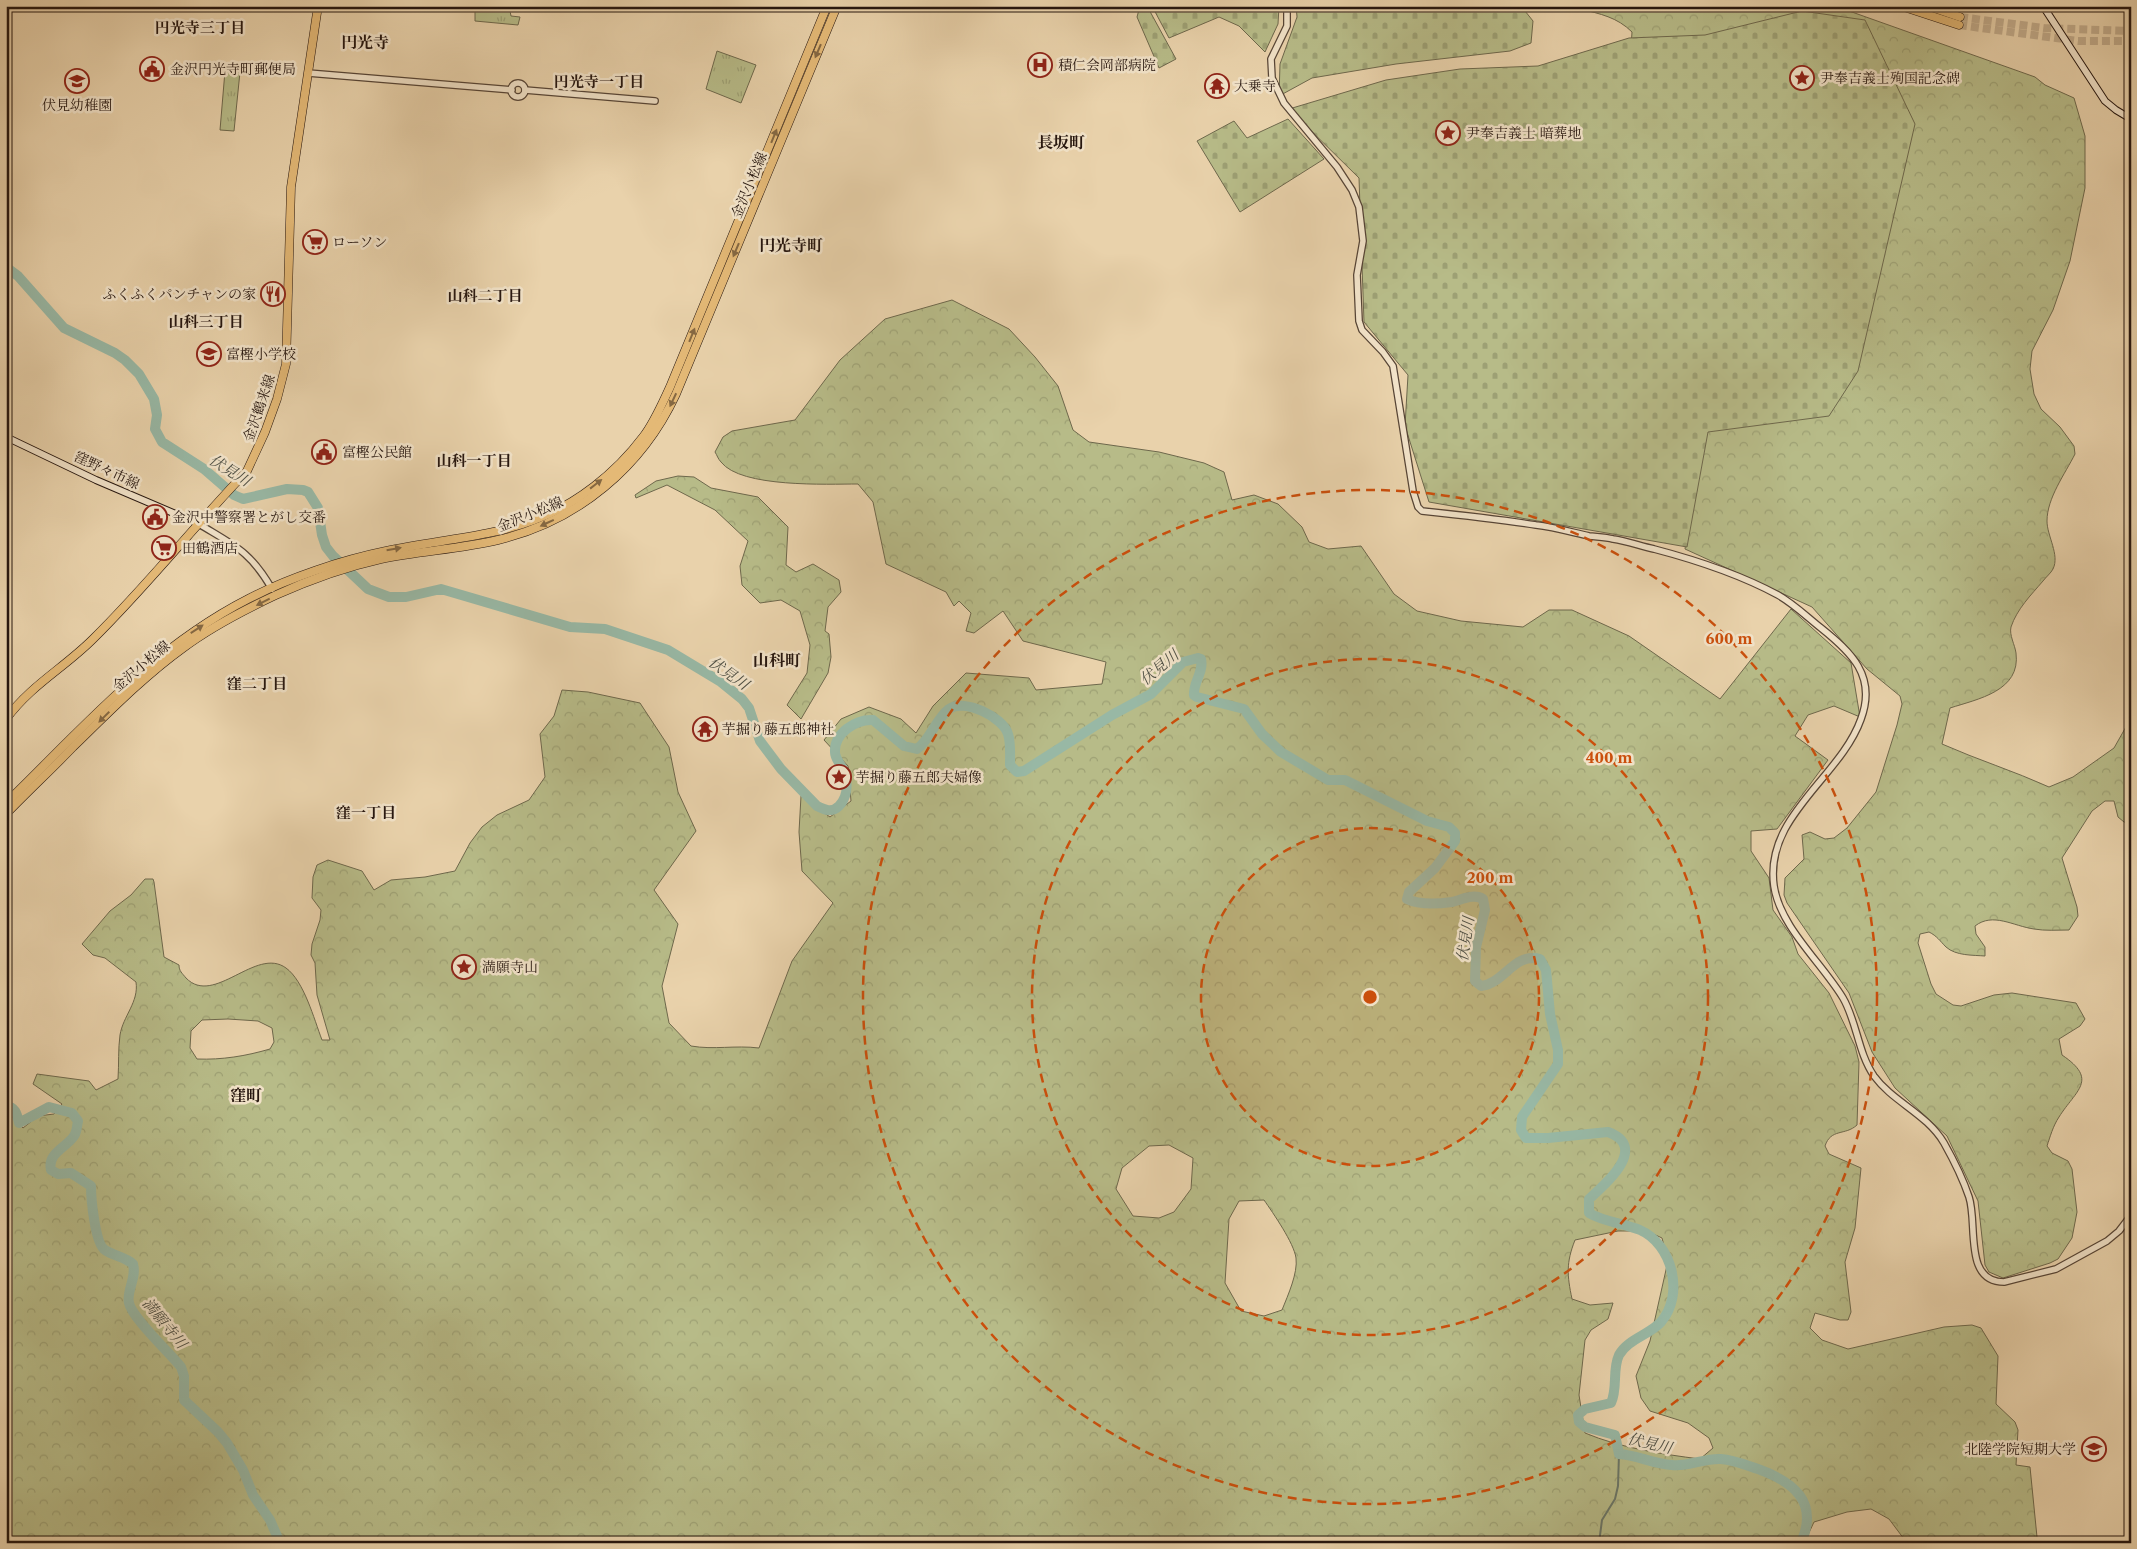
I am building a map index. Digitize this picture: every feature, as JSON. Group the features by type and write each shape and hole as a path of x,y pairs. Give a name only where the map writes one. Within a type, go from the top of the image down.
{"main road":[{"name":"金沢鶴来線","path":"6,718 27,694 94,639 247,471 259,448 285,372 288,342 292,187 318,6"},
{"name":"金沢小松線","path":"6,814 120,701 183,648 218,624 337,568 346,561 386,551 484,533 534,520 584,493 627,456 650,427 670,387 828,6"},
{"name":"金沢小松線","path":"6,804 102,707 161,654 221,614 272,589 337,568 353,567 380,560 499,540 539,526 583,505 621,474 649,441 664,418 676,394 837,6"},
{"path":"1901,6 1959,21 1928,6"},
{"path":"2043,6 2105,101 2131,119"},
{"name":"窪野々市線","path":"6,437 96,480 199,524"}],"street":[{"path":"1287,6 1287,26 1271,59 1272,78 1284,103 1344,176 1358,207 1363,241 1356,275 1359,321 1362,330 1383,352 1392,366 1413,491 1418,508 1422,511 1517,522 1590,536 1611,538 1704,563 1777,594 1796,607 1848,651 1858,664 1864,680 1863,714 1850,741 1782,833 1773,862 1773,882 1782,910 1793,929 1843,999 1866,1062 1875,1077 1894,1097 1927,1122 1943,1142 1970,1197 1977,1263 1987,1278 1996,1282 2004,1282 2056,1269 2107,1241 2119,1231 2129,1218 2131,1212"},
{"path":"308,72 512,90"},
{"path":"512,90 513,86 519,83 523,85 525,90"},
{"path":"512,90 514,95 518,97 522,96 525,90"},
{"path":"525,90 655,101"},
{"path":"199,524 231,542 249,556 261,570 272,589"}],"green space":[{"path":"1140,6 1147,6 1176,59 1159,68 1137,17"},
{"path":"1152,6 1279,6 1278,24 1265,52 1239,26 1219,17 1169,38"},
{"path":"1296,6 1521,6 1533,21 1531,43 1510,51 1396,64 1312,78 1279,96 1280,64 1297,17"},
{"path":"1582,6 1835,6 2035,77 2045,85 2074,98 2085,136 2085,188 2070,261 2053,310 2032,351 2030,369 2034,394 2041,409 2060,427 2074,446 2075,454 2057,486 2048,512 2047,521 2055,564 2051,572 2021,608 2011,627 2016,653 2016,666 2012,676 2005,685 1985,697 1950,708 1942,744 2049,787 2073,777 2114,748 2131,718 2131,824 2124,822 2118,817 2114,801 2105,801 2092,811 2062,858 2078,916 2069,930 2038,930 1996,920 1982,922 1975,926 1976,934 1985,947 1985,956 1950,950 1929,932 1920,934 1918,943 1936,994 1953,1005 1961,1006 1994,995 2012,993 2076,1003 2085,1019 2080,1026 2059,1039 2062,1055 2080,1071 2082,1078 2077,1092 2055,1124 2047,1146 2052,1153 2068,1161 2072,1169 2077,1212 2072,1238 2058,1259 2050,1263 2003,1278 1989,1272 1985,1265 1978,1201 1947,1136 1895,1088 1872,1052 1849,993 1787,903 1784,895 1785,878 1804,859 1802,835 1810,832 1825,839 1834,838 1847,828 1876,792 1897,725 1902,704 1900,696 1867,669 1812,607 1685,549 1697,458 1483,87 1631,48 1632,32 1608,17 1581,9"},
{"path":"475,9 510,11 511,16 520,17 518,25 475,21"},
{"path":"1802,11 1865,20 1915,124 1858,371 1829,416 1708,432 1687,547 1429,502 1405,426 1408,375 1364,322 1359,178 1289,109 1386,80 1460,69 1538,66 1629,38 1705,35"},
{"path":"717,51 756,65 741,103 706,89"},
{"path":"225,71 240,72 234,131 220,130"},
{"path":"1288,119 1324,159 1240,212 1197,141 1234,121 1247,138"},
{"path":"952,300 1009,329 1058,386 1073,430 1089,442 1159,452 1204,463 1224,472 1232,500 1254,495 1278,504 1302,527 1309,542 1328,549 1361,546 1394,594 1417,611 1461,621 1523,627 1549,610 1572,610 1629,636 1720,699 1791,609 1851,663 1860,717 1834,706 1808,715 1795,736 1828,760 1777,829 1751,831 1751,851 1769,878 1773,910 1792,937 1798,954 1829,993 1855,1046 1859,1062 1857,1125 1835,1134 1828,1140 1825,1146 1829,1154 1861,1168 1855,1228 1845,1262 1851,1312 1848,1320 1840,1320 1815,1313 1810,1328 1822,1340 1848,1349 1944,1327 1972,1325 1981,1328 1998,1356 1996,1404 2015,1422 2018,1430 2016,1465 2030,1467 2037,1537 2040,1543 1907,1543 1889,1519 1871,1509 1847,1512 1814,1522 1807,1537 1815,1540 1848,1541 1850,1543 6,1543 6,1112 23,1128 38,1116 54,1114 62,1104 33,1084 37,1074 89,1081 96,1090 118,1079 120,1035 133,1003 136,982 105,958 93,955 82,944 110,911 131,895 145,879 153,879 154,882 164,957 179,965 186,978 197,985 209,986 262,964 274,963 286,968 303,991 322,1040 330,1040 317,995 315,963 311,955 321,910 312,898 313,877 317,865 328,860 362,871 374,890 391,880 425,877 455,871 470,843 482,827 497,815 529,800 545,777 540,734 554,716 562,690 588,692 640,703 669,747 678,792 696,831 654,890 678,924 662,986 669,1023 691,1046 759,1048 792,961 833,903 802,871 799,832 801,796 830,817 851,801 848,766 824,740 841,719 869,707 901,719 916,733 933,706 966,673 1029,678 1036,690 1102,684 1106,662 1023,641 1003,611 974,633 966,631 971,613 959,601 954,606 946,592 886,564 873,502 858,484 806,484 765,480 746,476 731,470 718,458 715,452 723,437 732,431 795,420 840,360 885,319","holes":["202,1020 258,1021 272,1028 274,1042 270,1049 252,1054 225,1058 197,1059 190,1048 191,1031","1169,1145 1193,1158 1191,1189 1174,1212 1159,1218 1133,1216 1116,1189 1122,1168 1149,1146","1264,1200 1287,1236 1296,1258 1294,1277 1282,1310 1264,1316 1241,1311 1225,1283 1229,1219 1239,1201","1618,1231 1647,1231 1662,1238 1668,1261 1650,1341 1636,1376 1641,1398 1650,1411 1688,1423 1709,1438 1713,1448 1700,1459 1656,1453 1585,1433 1579,1395 1585,1340 1591,1330 1608,1319 1613,1303 1590,1305 1572,1299 1568,1269 1575,1240"]},
{"path":"678,476 694,477 711,488 758,497 788,527 786,565 796,572 813,564 839,580 841,592 828,607 825,631 829,634 831,657 828,673 801,719 787,705 807,673 810,645 800,611 781,600 760,603 742,585 740,566 748,541 715,510 667,485 636,498 635,495 656,481"}],"waterway":[{"name":"伏見川","path":"6,267 18,276 64,328 115,353 139,374 154,399 157,415 155,429 162,442 204,469 234,495 243,499 287,489 308,492 318,508 322,535 326,547 368,589 389,597 406,597 441,589 570,627 605,629 668,650 721,682 742,699 749,708 760,741 781,769 817,806 823,809 834,810 844,799 847,787 846,778 844,770 836,758 836,745 838,739 847,728 860,722 873,720 904,746 917,749 949,709 956,706 973,708 991,716 1005,728 1010,741 1010,765 1017,772 1024,771 1112,715 1151,694 1183,662 1198,658 1201,659 1202,664 1194,695 1244,709 1262,734 1281,752 1328,780 1345,780 1427,821 1449,827 1455,833 1455,841 1435,868 1409,892 1407,899 1435,904 1472,897 1483,899 1485,910 1476,947 1475,981 1481,986 1489,984 1516,964 1531,958 1540,959 1546,970 1550,1014 1558,1050 1558,1064 1522,1117 1521,1130 1526,1138 1548,1138 1608,1132 1620,1139 1625,1147 1620,1166 1589,1199 1589,1213 1640,1230 1651,1237 1660,1246 1667,1258 1671,1271 1673,1284 1672,1298 1668,1311 1661,1322 1633,1341 1619,1355 1611,1403 1585,1409 1578,1415 1579,1422 1585,1427 1615,1435 1619,1454 1672,1465 1684,1465 1715,1459 1726,1460 1771,1474 1792,1487 1800,1495 1805,1505 1807,1516 1806,1529 1801,1543"},
{"name":"満願寺川","path":"6,1106 14,1110 19,1123 49,1107 72,1113 78,1121 74,1136 54,1155 51,1170 58,1174 71,1173 91,1186 94,1220 102,1246 108,1252 133,1264 134,1274 128,1298 132,1309 144,1326 181,1367 184,1376 184,1400 227,1443 243,1470 253,1495 270,1520 280,1543"},
{"path":"1599,1543 1602,1520 1615,1499 1618,1486 1619,1454"}],"tunnel":[{"path":"1960,17 2044,28 2131,31"},
{"path":"1959,25 2078,41 2131,41"}],"place":[{"name":"積仁会岡部病院","path":"1040,65"},
{"name":"金沢円光寺町郵便局","path":"152,69"},
{"name":"尹奉吉義士殉国記念碑","path":"1802,78"},
{"name":"伏見幼稚園","path":"77,81"},
{"name":"大乗寺","path":"1217,86"},
{"name":"尹奉吉義士 暗葬地","path":"1448,133"},
{"name":"ローソン","path":"315,242"},
{"name":"ふくふくパンチャンの家","path":"273,294"},
{"name":"富樫小学校","path":"209,354"},
{"name":"富樫公民館","path":"324,452"},
{"name":"金沢中警察署とがし交番","path":"155,517"},
{"name":"田鶴酒店","path":"164,548"},
{"name":"芋掘り藤五郎神社","path":"705,729"},
{"name":"芋掘り藤五郎夫婦像","path":"839,777"},
{"name":"満願寺山","path":"464,967"},
{"name":"北陸学院短期大学","path":"2094,1449"}],"district":[{"name":"円光寺三丁目","path":"200,27"},
{"name":"円光寺","path":"365,42"},
{"name":"円光寺一丁目","path":"599,81"},
{"name":"長坂町","path":"1061,142"},
{"name":"円光寺町","path":"791,245"},
{"name":"山科二丁目","path":"485,295"},
{"name":"山科三丁目","path":"206,321"},
{"name":"山科一丁目","path":"474,460"},
{"name":"山科町","path":"777,660"},
{"name":"窪二丁目","path":"257,683"},
{"name":"窪一丁目","path":"366,812"},
{"name":"窪町","path":"246,1095"}]}
